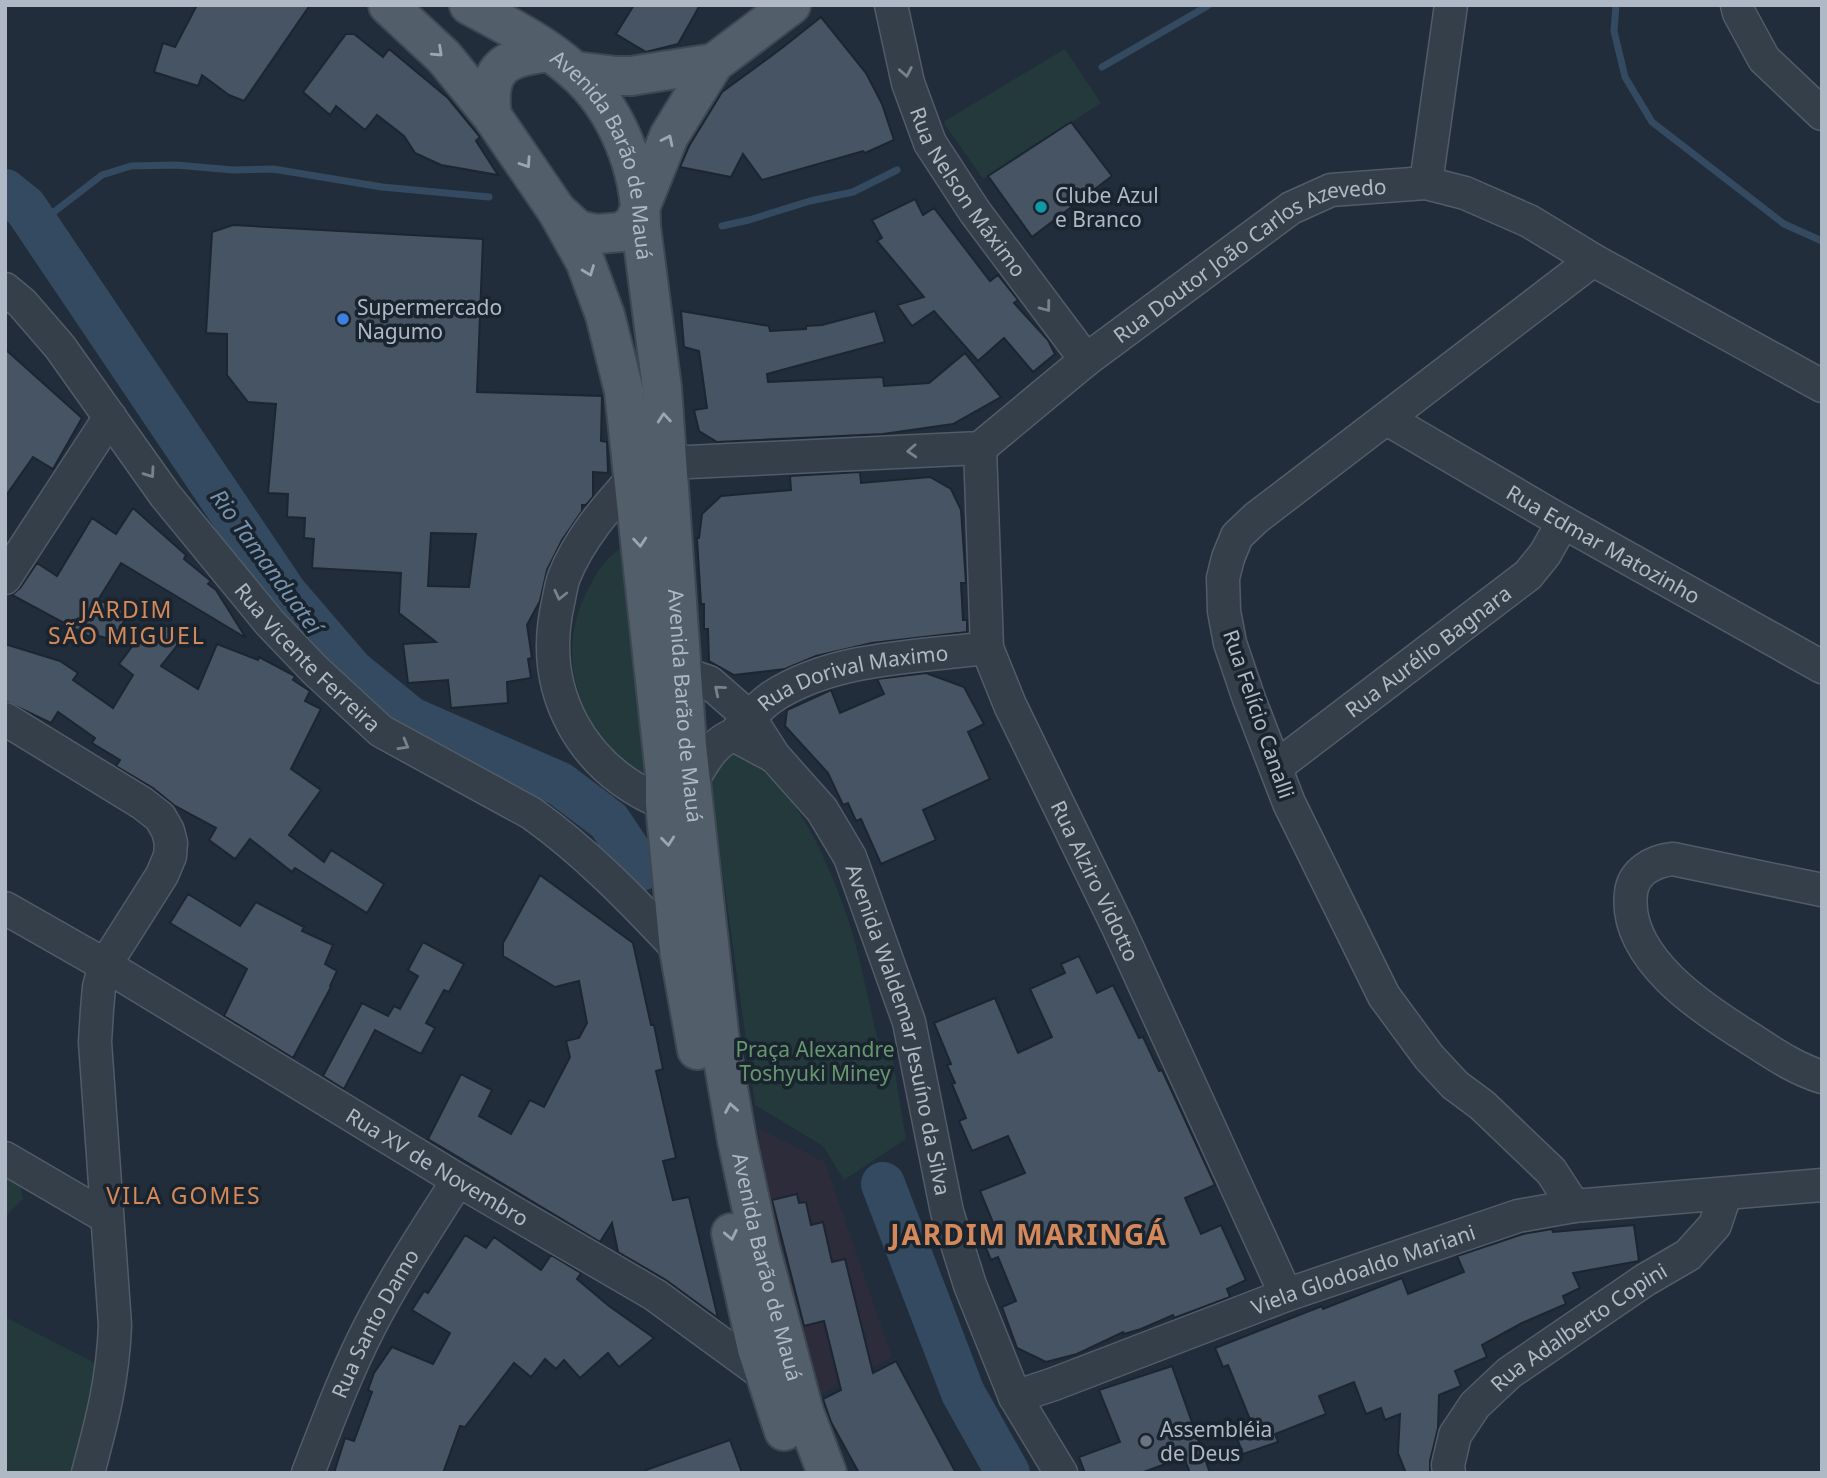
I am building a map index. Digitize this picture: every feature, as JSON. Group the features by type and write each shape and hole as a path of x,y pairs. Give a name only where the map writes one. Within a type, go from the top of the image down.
{"main road":[{"name":"Avenida Barão de Mauá","path":"388,5 444,57 492,116 556,211 585,261 605,315 624,391 651,470 683,673 678,793 679,950 713,1151 757,1349 799,1473"},
{"name":"Avenida Barão de Mauá","path":"469,5 563,61 602,104 619,131 633,163 641,203 641,227 662,388 651,470 665,774 678,793 737,1140 760,1247 804,1412 827,1473"},
{"path":"556,211 578,230 597,234 622,232 634,223 670,136 714,63 791,5"},
{"path":"492,116 490,99 496,73 515,58 563,61 616,76 714,63"}],"street":[{"name":"Rua Nelson Máximo","path":"891,5 908,83 930,142 975,212 1086,360"},
{"path":"1426,183 1451,5"},
{"path":"1737,5 1764,59 1822,114"},
{"name":"Rua Doutor João Carlos Azevedo","path":"980,447 1086,360 1292,208 1331,190 1426,183 1465,193 1529,221 1593,260 1822,386"},
{"name":"Rua Felício Canalli","path":"1574,1206 1558,1180 1532,1151 1482,1105 1455,1085 1429,1057 1384,996 1289,803 1230,643 1224,611 1223,578 1237,537 1256,518 1593,260"},
{"name":"Rua Vicente Ferreira","path":"5,289 22,303 60,347 165,495 270,623 363,716 381,731 542,821 629,896 679,950"},
{"path":"5,578 110,417"},
{"name":"Rua Edmar Matozinho","path":"1387,419 1563,522 1822,667"},
{"path":"678,793 631,787 589,750 569,720 557,687 552,628 564,577 583,539 651,470 980,447"},
{"name":"Rua Alziro Vidotto","path":"980,447 987,648 1010,705 1118,926 1286,1295"},
{"name":"Rua Aurélio Bagnara","path":"1276,767 1528,575 1545,554 1563,522"},
{"name":"Rua Dorival Maximo","path":"678,793 718,743 771,698 808,678 867,663 987,648"},
{"name":"Avenida Waldemar Jesuíno da Silva","path":"683,673 709,682 741,726 774,756 807,792 829,821 850,857 909,1022 947,1212 970,1285 1014,1397 1061,1473"},
{"path":"5,719 142,803 160,817 171,843 170,856 162,875 105,964 99,987 95,1042 115,1325 114,1360 106,1407 88,1473"},
{"path":"1822,890 1673,859 1657,861 1643,871 1632,886 1629,906 1636,931 1647,952 1692,1000 1801,1070 1822,1077"},
{"name":"Rua XV de Novembro","path":"5,908 105,964 458,1180 655,1295 766,1376"},
{"path":"5,1158 106,1217"},
{"name":"Rua Santo Damo","path":"308,1473 342,1387 369,1329 398,1275 458,1180"},
{"name":"Viela Glodoaldo Mariani","path":"1014,1397 1286,1295 1518,1216 1574,1206 1822,1185"},
{"name":"Rua Adalberto Copini","path":"1449,1473 1448,1465 1455,1435 1475,1405 1509,1373 1645,1280 1689,1255 1715,1225 1725,1195"}],"shaded area":[{"path":"758,1128 825,1162 892,1357 817,1397 763,1175"}],"green space":[{"path":"1065,49 1101,103 983,179 943,122"},
{"path":"631,543 646,777 620,758 598,732 579,693 572,652 579,610 592,581 611,556"},
{"name":"Praça Alexandre Toshyuki Miney","path":"729,752 751,762 772,778 790,799 820,850 850,925 879,1045 892,1055 906,1139 844,1180 823,1146 755,1105 708,768"},
{"path":"5,1161 16,1167 23,1199 5,1217"},
{"path":"5,1317 101,1366 72,1473 5,1473"}],"building":[{"path":"197,5 310,5 244,101 229,95 202,75 198,86 154,72 163,43 175,47"},
{"path":"634,5 700,5 678,44 646,52 616,34"},
{"path":"821,17 866,73 882,104 894,140 865,153 863,151 762,180 743,154 731,177 680,167 689,146 722,92"},
{"path":"346,34 354,34 383,57 389,49 448,98 480,137 476,141 498,175 441,165 415,153 404,136 377,115 365,130 336,106 330,115 303,92"},
{"name":"Clube Azul e Branco","path":"1071,122 1112,176 1032,237 988,176"},
{"path":"915,199 923,215 934,208 990,281 998,275 1018,300 1014,303 1048,340 1055,354 1033,372 1004,338 978,361 934,311 912,326 897,305 924,297 877,241 882,238 872,220"},
{"path":"233,225 483,239 477,392 602,396 601,441 607,442 608,473 593,472 593,497 586,505 582,505 582,511 562,540 547,570 540,601 527,625 532,658 528,659 531,678 507,682 508,703 451,708 448,680 408,683 403,644 436,642 399,613 401,573 312,568 314,539 304,538 305,518 287,517 288,494 268,493 276,404 248,402 227,375 227,334 206,333 212,232","holes":["431,533 476,534 469,587 428,586"]},
{"path":"681,311 769,326 770,331 806,329 806,326 822,325 875,311 885,342 767,374 768,382 883,377 884,386 929,383 965,353 1001,397 953,424 883,434 717,442 699,431 694,410 707,408 699,351 684,347"},
{"path":"5,349 82,418 53,469 33,457 5,497"},
{"path":"860,472 861,483 930,477 951,489 961,510 966,583 961,583 963,620 967,620 967,632 872,643 816,656 785,669 734,675 709,661 708,629 704,629 704,604 701,604 697,538 702,514 721,496 791,490 790,476"},
{"path":"133,508 186,555 184,559 211,581 208,584 216,590 246,638 121,563 98,600 129,612 114,640 91,634 90,637 12,595 37,563 57,576 92,518 116,534"},
{"path":"164,625 187,633 161,666 198,689 217,644 258,660 259,657 295,676 293,680 310,691 305,701 321,709 291,769 321,790 289,835 324,862 331,850 384,884 367,913 295,868 292,872 250,839 235,859 209,840 216,828 175,806 153,788 116,766 120,760 92,743 95,738 58,712 51,723 5,701 5,644 60,661 78,673 73,680 113,708 133,675 119,664 143,632 156,636"},
{"path":"926,673 964,687 984,724 968,732 990,779 923,810 936,840 881,864 861,819 856,821 848,803 843,805 828,773 785,726 787,710 831,690 840,713 884,694 877,679"},
{"path":"540,875 633,943 663,1069 656,1071 676,1158 663,1161 673,1200 689,1197 718,1318 666,1280 618,1252 612,1223 600,1242 428,1139 461,1074 492,1090 479,1116 511,1134 530,1100 544,1107 570,1057 566,1041 579,1038 587,1023 579,981 555,987 503,956 503,943"},
{"path":"188,894 240,926 256,902 304,927 302,931 333,945 325,964 337,971 293,1058 224,1016 247,969 170,923"},
{"path":"423,942 464,964 449,992 444,990 426,1023 435,1028 421,1054 375,1030 344,1089 323,1076 362,1003 388,1016 394,1006 400,1009 418,976 408,970"},
{"path":"1079,956 1097,993 1113,985 1139,1038 1143,1037 1159,1071 1162,1070 1215,1185 1185,1198 1201,1234 1221,1225 1246,1280 1227,1289 1230,1297 1174,1318 1173,1315 1141,1329 1124,1334 1123,1332 1077,1354 1046,1362 1017,1348 1002,1307 1016,1301 998,1257 991,1260 979,1232 994,1225 980,1191 1025,1173 1008,1136 972,1151 959,1121 966,1118 952,1084 955,1083 947,1065 951,1064 934,1023 995,998 1018,1053 1052,1037 1030,989 1065,973 1061,964"},
{"path":"797,1194 799,1203 806,1202 811,1225 823,1222 832,1262 845,1259 873,1373 896,1361 956,1473 859,1473 831,1422 823,1399 841,1390 824,1321 804,1326 772,1200"},
{"path":"1634,1225 1639,1261 1573,1273 1580,1288 1563,1296 1566,1304 1522,1323 1482,1345 1487,1357 1455,1371 1461,1386 1439,1395 1438,1428 1430,1461 1430,1473 1406,1473 1398,1453 1400,1414 1385,1420 1381,1408 1366,1414 1354,1382 1319,1396 1326,1414 1275,1434 1278,1442 1243,1454 1235,1433 1253,1427 1228,1365 1223,1367 1215,1348 1402,1278 1408,1294 1464,1272 1457,1256 1523,1234 1552,1229 1553,1232"},
{"path":"465,1235 486,1248 494,1237 541,1270 551,1255 581,1273 577,1279 654,1338 619,1367 608,1353 580,1378 564,1360 556,1369 545,1359 531,1377 514,1363 465,1427 460,1426 443,1473 334,1473 345,1438 354,1441 372,1392 368,1390 374,1373 392,1347 433,1364 450,1333 412,1310 424,1291 428,1293"},
{"path":"1172,1366 1210,1473 1190,1473 1184,1457 1141,1473 1085,1473 1079,1457 1120,1442 1099,1390"},
{"path":"730,1440 742,1473 646,1473 646,1470"}],"waterway":[{"path":"1102,67 1209,5"},
{"path":"1616,5 1614,31 1625,77 1652,122 1784,224 1822,241"},
{"path":"37,225 102,175 131,166 273,169 382,187 489,197"},
{"path":"722,226 853,192 897,170"},
{"name":"Rio Tamanduateí","path":"5,191 25,207 285,593 352,671 411,719 560,784 609,821 641,869"},
{"name":"Rio Tamanduateí","path":"883,1184 963,1393 1008,1473"}],"place":[{"name":"Clube Azul e Branco","path":"1041,207"},
{"name":"Supermercado Nagumo","path":"343,319"},
{"name":"Assembléia de Deus","path":"1146,1441"}],"district":[{"name":"JARDIM SÃO MIGUEL","path":"127,622"},
{"name":"VILA GOMES","path":"184,1195"},
{"name":"JARDIM MARINGÁ","path":"1029,1234"}]}
